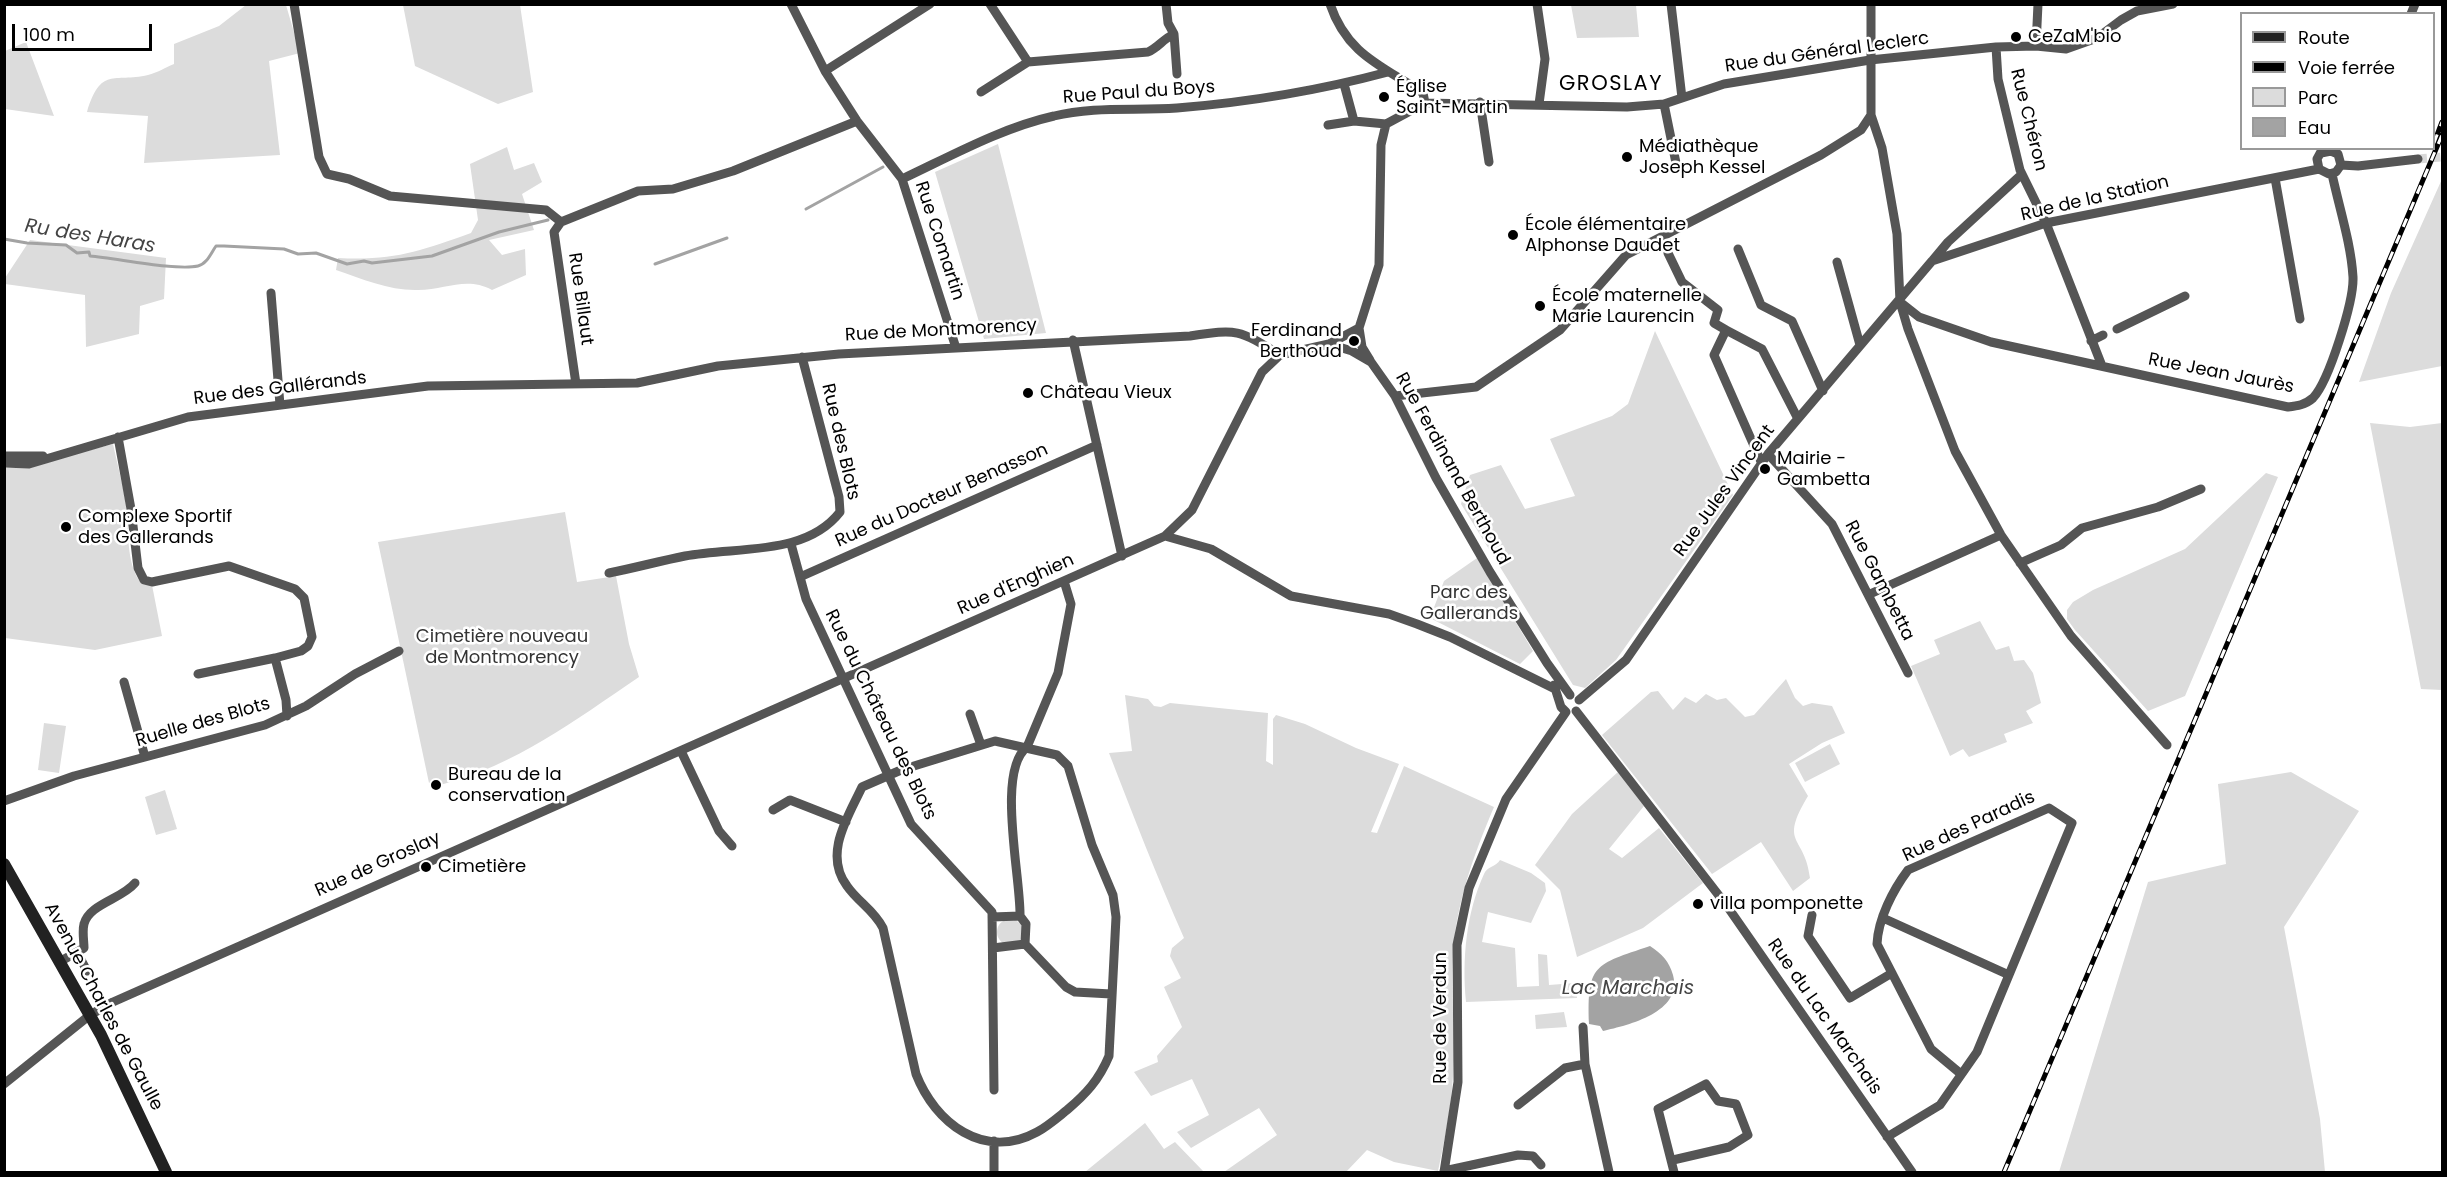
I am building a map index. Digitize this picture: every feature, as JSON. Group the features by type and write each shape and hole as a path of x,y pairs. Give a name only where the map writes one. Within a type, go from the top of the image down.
{"main road":[{"name":"Avenue Charles de Gaulle","path":"4,864 90,1015 166,1172"}],"street":[{"path":"294,4 319,157 327,174 390,196 546,210 561,222 638,190 673,189 733,171 857,122"},
{"name":"Rue Comartin","path":"791,4 825,71 857,122 902,179 956,348"},
{"path":"825,71 930,4"},
{"path":"990,4 1028,62"},
{"path":"1166,4 1168,23 1174,34 1177,74"},
{"path":"1330,4 1343,34 1372,63 1423,93 1425,103"},
{"path":"1537,4 1545,59 1539,104"},
{"path":"1671,4 1682,98"},
{"path":"1871,4 1871,115 1882,148 1897,234 1900,302 1954,451 2001,535 2072,636 2167,745"},
{"path":"2036,46 2038,4"},
{"name":"Rue du Général Leclerc","path":"1386,124 1425,103 1480,102 1627,107 1664,104 1724,84 1870,60 1996,47 2036,46 2066,49 2097,38 2138,8 2173,4"},
{"path":"981,92 1028,62 1148,52 1159,47 1166,38 1174,34"},
{"name":"Rue Chéron","path":"1996,47 1998,79 2022,174 2046,223 2102,366"},
{"name":"Rue Paul du Boys","path":"902,179 996,135 1053,116 1094,110 1174,108 1280,98 1388,72"},
{"path":"1344,84 1354,121"},
{"path":"1480,102 1489,162"},
{"path":"1664,104 1676,163"},
{"path":"1395,396 1476,387 1560,330 1626,255 1821,155 1861,130 1871,115"},
{"path":"1328,124 1354,121 1386,124 1381,145 1379,265 1359,328 1362,347 1371,362"},
{"path":"2341,165 2335,150 2322,151 2318,159 2319,169 2325,174 2332,174 2341,165 2358,166 2418,159"},
{"name":"Rue de la Station","path":"1932,261 2046,223 2319,169"},
{"path":"1900,302 1948,242 2022,174"},
{"name":"Rue Jean Jaurès","path":"1900,302 1919,317 1990,342 2288,407 2299,406 2309,401 2322,383 2349,312 2352,295 2353,276 2332,174"},
{"path":"2275,178 2300,319"},
{"name":"Rue Billaut","path":"561,222 554,232 576,384"},
{"path":"1738,249 1761,305 1792,321 1823,391"},
{"path":"1668,254 1682,282 1718,310 1714,323 1762,349 1798,419"},
{"path":"1837,262 1860,345"},
{"path":"271,293 280,405"},
{"path":"2117,329 2185,296"},
{"name":"Rue Jules Vincent","path":"1567,709 1562,698 1574,697 1626,660 1768,454 1860,345 1900,302"},
{"path":"1280,355 1329,344 1359,328"},
{"name":"Rue de Montmorency","path":"515,387 637,382 718,366 802,357 1073,340 1190,336 1231,330 1249,336 1280,355"},
{"path":"1726,330 1714,356 1762,464"},
{"path":"2091,341 2103,335"},
{"path":"1073,340 1122,556"},
{"name":"Rue Ferdinand Berthoud","path":"1329,344 1352,351 1371,362 1395,396 1441,487 1547,663 1574,697"},
{"name":"Rue d'Enghien","path":"681,751 1165,536 1192,510 1262,372 1280,355"},
{"name":"Rue des Blots","path":"791,544 830,525 840,512 839,496 802,357"},
{"name":"Rue des Gallérands","path":"4,463 29,464 188,417 428,386 515,387"},
{"path":"118,437 140,575 152,582 229,566 295,589 304,598 312,638 308,646 301,651 275,658 198,674"},
{"name":"Rue du Docteur Benasson","path":"800,577 1097,445"},
{"name":"Rue Gambetta","path":"1768,454 1832,524 1870,594 1908,673"},
{"name":"Rue des Gallérands","path":"4,456 55,456"},
{"path":"2020,563 2061,545 2082,528 2158,507 2201,489"},
{"path":"1870,594 2001,535"},
{"path":"1165,536 1211,549 1291,596 1389,614 1417,624 1450,637 1555,689"},
{"path":"609,573 686,555 791,544"},
{"name":"Rue du Château des Blots","path":"791,544 806,599 911,824 992,912 992,917"},
{"path":"1064,581 1071,604 1058,673 1027,747 1020,752 1013,776 1012,838 1020,891 1020,916 1026,924 1025,944 1074,992 1111,994"},
{"name":"Ruelle des Blots","path":"4,801 74,776 145,758 287,716 355,674 399,651"},
{"path":"275,658 286,700 287,716"},
{"name":"Rue Ferdinand Berthoud","path":"1547,663 1555,689 1567,709"},
{"path":"124,682 145,758"},
{"path":"1567,709 1574,697"},
{"name":"Rue du Lac Marchais","path":"1567,709 1727,906 1912,1173"},
{"name":"Rue de Verdun","path":"1541,1165 1533,1156 1518,1155 1444,1172 1458,1082 1458,945 1469,888 1506,799 1567,709"},
{"path":"970,714 981,745"},
{"path":"1003,741 1057,755 1068,766 1092,845 1113,894 1116,917 1109,1056 1094,1086 1036,1133 1020,1139 994,1141 969,1135 950,1125 933,1107 920,1085 883,928 869,908 847,886 837,864 839,837 862,787 889,775 981,745 1003,741"},
{"path":"681,751 720,831 732,846"},
{"name":"Rue de Groslay","path":"4,1084 90,1015 117,1000 681,751"},
{"path":"773,810 790,800 846,822"},
{"name":"Rue des Paradis","path":"1887,1137 1941,1105 1977,1052 2072,823 2049,807 1908,870 1897,884 1878,932 1877,944 1932,1049 1961,1074"},
{"path":"61,961 84,948 83,927 90,913 130,889 135,883"},
{"path":"1812,915 1808,936 1850,998 1892,973"},
{"path":"994,1090 992,917 1020,916"},
{"path":"1883,918 2009,975"},
{"path":"993,948 1025,944"},
{"path":"77,952 87,971"},
{"path":"1583,1027 1585,1064 1609,1173"},
{"path":"1518,1105 1565,1068 1585,1064"},
{"path":"1673,1160 1729,1147 1748,1135 1736,1104 1718,1101 1706,1084 1658,1109 1673,1160 1674,1173"},
{"path":"994,1141 994,1173"}],"green space":[{"path":"246,5 286,5 300,53 269,61 280,155 144,163 148,116 87,112 92,98 103,82 110,79 148,75 174,64 174,44 219,26"},
{"path":"403,5 520,5 533,92 498,104 415,66"},
{"path":"1571,5 1636,5 1639,37 1577,38"},
{"path":"26,42 54,116 5,109 5,51"},
{"path":"998,144 1046,333 984,339 935,172"},
{"path":"507,147 514,170 534,163 542,182 522,194 534,230 489,240 502,255 525,249 526,275 492,290 483,286 465,284 408,290 377,284 336,270 338,258 391,256 437,245 471,233 478,220 470,164"},
{"path":"2442,179 2442,366 2359,382 2391,293"},
{"path":"30,240 166,258 164,299 140,306 139,334 86,347 85,295 5,284 5,278"},
{"path":"1655,331 1733,495 1616,660 1585,688 1573,685 1461,504 1470,475 1501,465 1525,509 1575,496 1550,439 1612,416 1628,404"},
{"path":"2370,423 2410,427 2442,423 2442,690 2421,689"},
{"name":"Complexe Sportif des Gallerands","path":"113,444 125,499 132,566 142,584 152,585 162,636 95,650 5,638 5,468 21,468"},
{"path":"2266,473 2278,477 2185,696 2148,711 2075,630 2067,619 2067,610 2073,602 2093,590 2185,549"},
{"name":"Cimetière nouveau de Montmorency","path":"565,512 577,582 616,576 629,644 639,677 568,725 519,754 468,776 440,785 438,781 429,783 378,542"},
{"name":"Parc des Gallerands","path":"1477,558 1533,651 1520,664 1430,618 1444,581"},
{"path":"1980,621 1996,650 2009,646 2014,661 2024,660 2033,673 2041,703 2026,711 2033,723 2004,734 2007,742 1969,757 1963,749 1950,756 1911,666 1940,654 1934,640"},
{"path":"1786,679 1795,698 1803,706 1812,703 1832,706 1845,733 1822,743 1789,764 1808,796 1799,812 1794,832 1810,878 1793,891 1761,842 1712,874 1602,735 1651,692 1658,691 1673,710 1685,697 1696,703 1706,694 1717,700 1726,698 1745,717 1754,715"},
{"path":"1125,695 1148,699 1154,706 1161,707 1170,703 1268,713 1266,761 1273,765 1273,719 1276,715 1305,724 1356,748 1399,764 1371,832 1377,833 1404,766 1494,807 1468,878 1455,933 1452,967 1453,1076 1438,1171 1394,1162 1367,1150 1346,1172 1224,1172 1277,1135 1259,1108 1191,1148 1177,1132 1209,1115 1192,1079 1151,1096 1134,1072 1158,1062 1157,1056 1182,1027 1164,987 1181,978 1170,956 1172,948 1184,938 1109,753 1132,751"},
{"path":"44,723 66,726 59,773 38,770"},
{"path":"1830,744 1840,764 1805,782 1795,763"},
{"path":"1619,771 1644,806 1609,849 1622,858 1659,828 1703,883 1643,928 1577,957 1560,890 1535,865 1572,814"},
{"path":"2291,772 2359,811 2284,927 2320,1119 2325,1172 2059,1172 2148,882 2226,864 2218,784"},
{"path":"165,790 177,829 156,835 145,797"},
{"path":"1500,860 1531,873 1545,883 1546,891 1531,923 1488,912 1482,942 1515,948 1517,987 1539,986 1538,954 1547,955 1549,985 1575,983 1577,998 1466,1002 1465,953 1469,921 1485,871"},
{"path":"1010,919 1019,923 1023,932 1019,941 1010,945 1001,941 997,932 1001,923"},
{"path":"1564,1012 1567,1027 1536,1029 1535,1015"},
{"path":"1145,1123 1164,1149 1175,1142 1204,1172 1085,1172"}],"water":[{"name":"Lac Marchais","path":"1650,946 1664,958 1673,975 1674,988 1670,999 1652,1015 1626,1025 1603,1031 1600,1026 1589,1024 1590,989 1598,970 1606,963"}],"waterway":[{"name":"Ru des Haras","path":"806,209 883,167"},
{"name":"Ru des Haras","path":"4,239 66,245 77,253 89,252 90,256 176,267 201,265 216,246 284,249 298,254 316,253 347,264 432,256 499,232 548,220"},
{"name":"Ru des Haras","path":"655,264 727,238"}],"tunnel":[{"path":"2418,159 2442,157"}],"railway":[{"path":"2435,140 2442,122"},
{"path":"2004,1172 2442,135"}],"place":[{"name":"CeZaM'bio","path":"2016,37"},
{"name":"Église Saint-Martin","path":"1384,97"},
{"name":"Médiathèque Joseph Kessel","path":"1627,157"},
{"name":"École élémentaire Alphonse Daudet","path":"1513,235"},
{"name":"École maternelle Marie Laurencin","path":"1540,306"},
{"name":"Ferdinand Berthoud","path":"1354,341"},
{"name":"Château Vieux","path":"1028,393"},
{"name":"Mairie - Gambetta","path":"1765,469"},
{"name":"Complexe Sportif des Gallerands","path":"66,527"},
{"name":"Bureau de la conservation","path":"436,785"},
{"name":"Cimetière","path":"426,867"},
{"name":"villa pomponette","path":"1698,904"}],"district":[{"name":"GROSLAY","path":"1611,85"}]}
